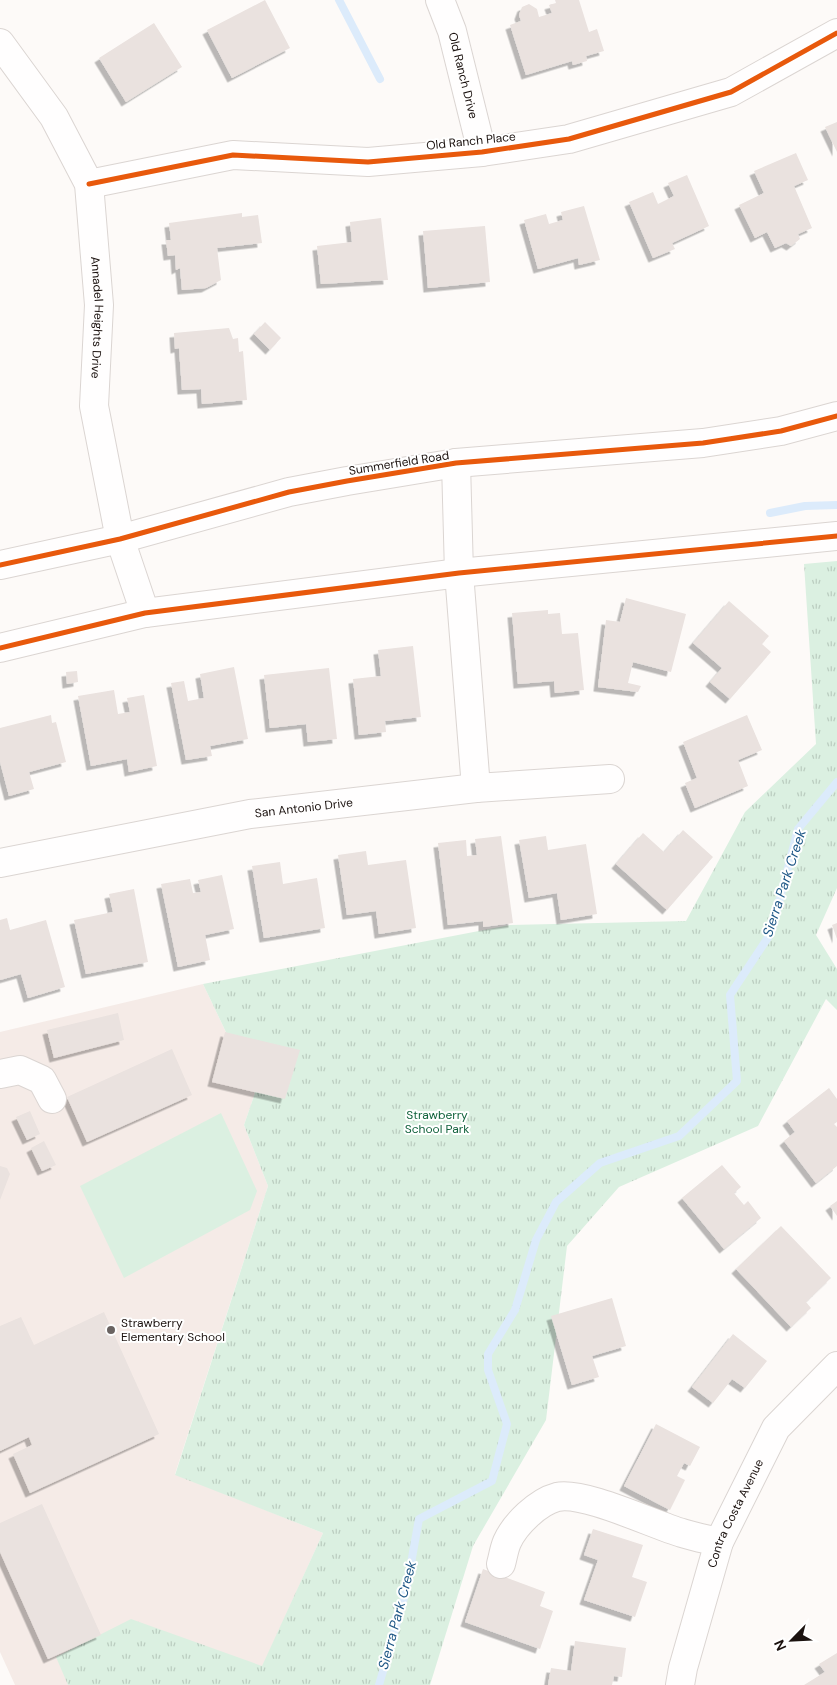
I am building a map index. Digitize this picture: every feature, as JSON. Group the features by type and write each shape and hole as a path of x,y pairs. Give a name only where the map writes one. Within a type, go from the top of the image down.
{"street":[{"name":"Old Ranch Drive","path":"440,0 452,31 482,152"},
{"name":"Old Ranch Place","path":"89,184 233,155 368,162 482,152 568,139 731,92 837,33"},
{"name":"Annadel Heights Drive","path":"0,43 54,116 89,184 98,305 94,406 120,539 145,613"},
{"name":"Summerfield Road","path":"0,565 120,539 289,492 456,464 703,443 781,432 837,416"},
{"path":"456,464 459,574 476,788"},
{"path":"0,648 145,613 459,574 837,536"},
{"name":"San Antonio Drive","path":"0,863 250,814 476,788 610,780"},
{"path":"0,1074 20,1070 42,1080 52,1099"},
{"name":"Contra Costa Avenue","path":"680,1685 683,1668 719,1542 776,1428 837,1366"},
{"path":"501,1564 507,1542 518,1525 545,1502 559,1497 576,1498 623,1510 681,1533 719,1542"}],"shaded area":[{"name":"Strawberry Elementary School","path":"203,984 255,1093 244,1125 268,1186 175,1474 323,1533 254,1685 15,1685 0,1652 0,1032"}],"green space":[{"name":"Strawberry School Park","path":"837,561 837,888 816,935 837,969 837,1010 826,999 758,1126 619,1187 567,1246 546,1420 473,1546 430,1685 68,1685 56,1657 131,1619 262,1666 323,1533 175,1475 268,1186 244,1125 255,1093 203,984 510,925 686,921 745,812 816,744 804,564"},
{"path":"221,1113 257,1191 250,1210 124,1278 80,1186"}],"building":[{"path":"265,0 290,48 232,78 207,30"},
{"path":"555,0 579,0 589,32 597,29 604,51 586,56 587,61 573,65 572,61 526,75 510,25 521,21 519,15 522,7 529,4 537,9 539,17 552,13 549,5 556,3"},
{"path":"154,23 182,67 126,102 99,58"},
{"path":"837,122 837,152 825,127"},
{"path":"796,153 808,180 794,186 812,228 798,234 800,239 791,246 786,243 775,248 767,232 755,238 739,205 764,193 754,171"},
{"path":"687,175 709,226 672,243 675,249 653,258 629,202 653,192 658,204 674,196 668,183"},
{"path":"584,206 600,260 579,265 578,258 538,269 524,220 546,214 549,224 563,220 561,212"},
{"path":"242,213 242,217 258,215 262,243 217,248 221,280 206,288 182,290 180,268 176,270 175,255 168,256 166,240 171,240 169,223"},
{"path":"381,218 388,280 321,284 317,246 352,242 350,222"},
{"path":"485,226 490,282 428,288 423,231"},
{"path":"265,322 281,338 270,350 254,334"},
{"path":"229,328 233,339 238,338 239,352 243,351 247,400 202,404 201,389 182,390 179,348 175,349 174,333"},
{"path":"626,598 686,614 671,672 633,662 628,683 641,686 638,692 598,687 606,620 620,622"},
{"path":"729,601 769,636 762,644 771,652 730,699 710,682 722,668 693,643"},
{"path":"548,610 548,614 560,613 562,634 578,633 584,690 555,693 554,681 518,684 512,613"},
{"path":"413,646 421,717 385,721 386,732 359,735 353,679 381,676 378,650"},
{"path":"234,667 248,739 210,746 212,756 186,760 171,683 184,681 188,701 204,698 200,674"},
{"path":"329,668 337,739 308,742 306,724 270,728 264,675"},
{"path":"77,671 78,682 67,684 66,672"},
{"path":"114,690 118,714 130,712 127,698 144,695 157,766 129,772 127,759 91,766 78,696"},
{"path":"51,715 52,723 56,722 66,762 29,772 34,789 9,796 0,762 0,728"},
{"path":"747,715 762,750 738,760 748,786 695,808 685,783 697,778 683,742"},
{"path":"683,830 713,857 667,910 616,864 643,833 664,852"},
{"path":"501,836 513,923 483,927 483,921 448,925 438,843 466,840 467,856 477,855 475,839"},
{"path":"546,836 548,850 586,844 597,914 561,920 557,893 529,898 519,840"},
{"path":"366,851 368,865 406,860 416,928 379,934 376,911 347,915 338,855"},
{"path":"280,862 283,884 317,878 325,928 264,938 252,866"},
{"path":"222,875 234,929 205,935 210,960 178,967 161,884 190,879 193,893 201,892 198,880"},
{"path":"134,889 148,962 86,974 74,920 113,912 109,894"},
{"path":"7,918 10,930 46,920 65,987 28,998 21,974 0,980 0,920"},
{"path":"837,923 837,939 832,925"},
{"path":"118,1013 124,1040 54,1058 47,1030"},
{"path":"225,1032 300,1050 285,1099 212,1082"},
{"path":"172,1049 192,1095 87,1142 67,1097"},
{"path":"829,1088 837,1099 837,1122 834,1124 837,1127 837,1166 816,1183 784,1141 795,1132 787,1121"},
{"path":"30,1111 40,1134 27,1140 16,1117"},
{"path":"44,1141 56,1165 42,1171 31,1148"},
{"path":"722,1165 741,1187 734,1193 744,1205 748,1201 761,1218 724,1249 682,1198"},
{"path":"0,1166 7,1168 10,1174 0,1200"},
{"path":"837,1201 837,1216 830,1206"},
{"path":"781,1226 831,1278 806,1302 811,1308 791,1327 736,1269"},
{"path":"612,1298 626,1346 592,1356 599,1377 572,1385 551,1316"},
{"path":"104,1312 159,1434 30,1493 13,1454 32,1445 29,1437 0,1451 0,1326 21,1317 34,1345"},
{"path":"733,1334 767,1361 745,1388 732,1379 713,1403 692,1387"},
{"path":"656,1424 700,1447 690,1466 684,1463 677,1476 685,1480 670,1510 624,1486"},
{"path":"42,1504 101,1635 48,1659 0,1552 0,1523"},
{"path":"593,1529 643,1545 632,1577 647,1582 635,1617 584,1600 598,1560 584,1555"},
{"path":"483,1569 545,1592 540,1606 553,1611 540,1649 465,1622"},
{"path":"575,1641 626,1648 622,1677 614,1676 612,1685 548,1685 551,1668 571,1671"},
{"path":"837,1653 837,1685 804,1685 825,1672 819,1664"}],"waterway":[{"path":"339,0 380,79"},
{"path":"770,513 805,506 837,505"},
{"name":"Sierra Park Creek","path":"379,1685 406,1591 419,1519 492,1481 507,1424 488,1370 488,1354 515,1310 536,1240 556,1202 600,1163 679,1136 737,1081 730,995 771,933 798,829 837,782"}],"cycle path":[{"path":"89,184 233,155 368,162 482,152 569,139 731,92 837,33"},
{"path":"0,565 120,539 289,492 347,481 456,463 703,443 781,431 837,416"},
{"path":"0,648 145,613 459,573 837,536"}],"place":[{"name":"Strawberry Elementary School","path":"111,1330"}]}
